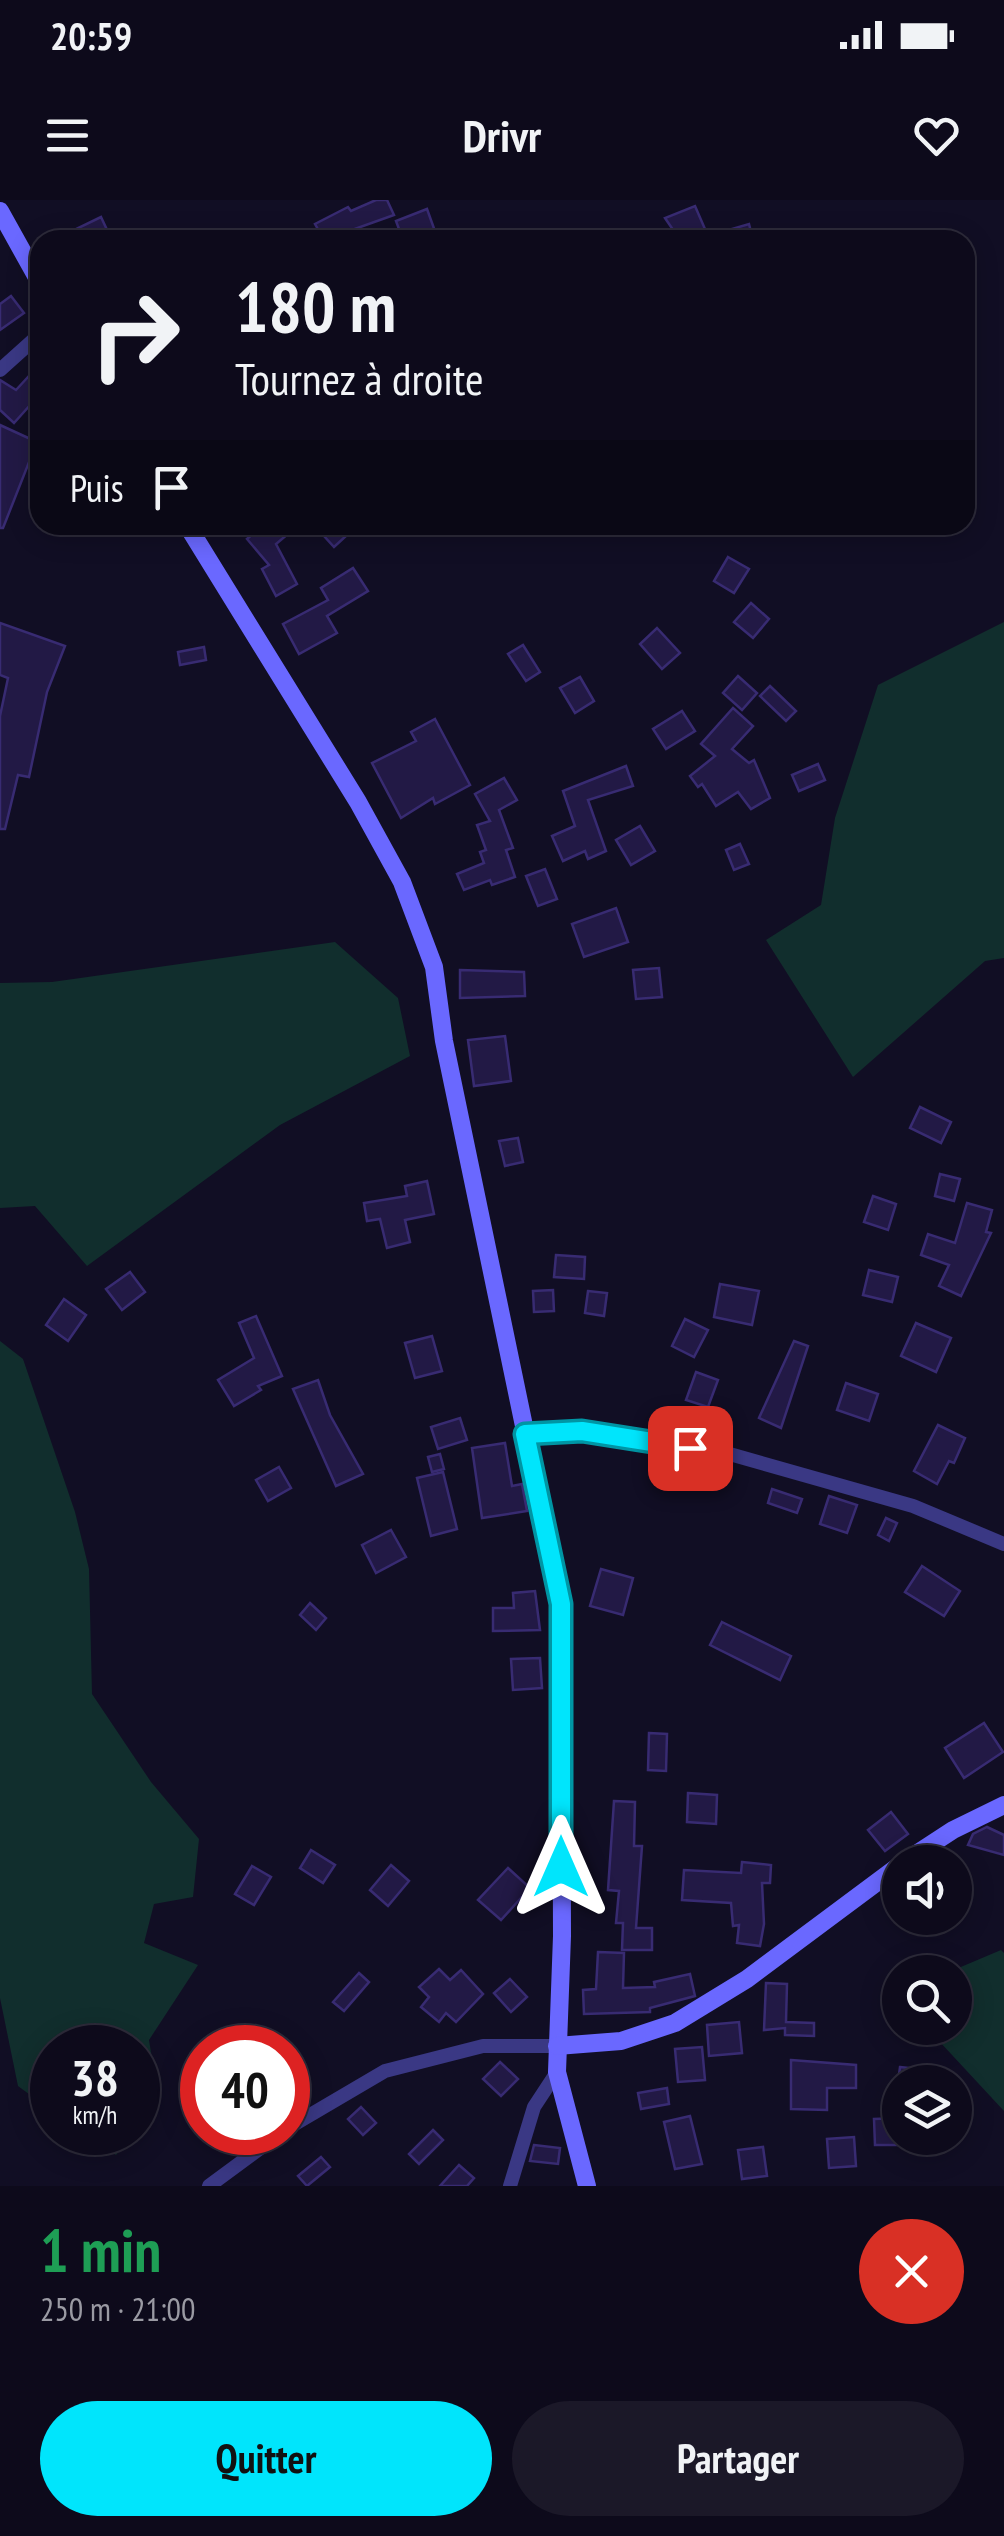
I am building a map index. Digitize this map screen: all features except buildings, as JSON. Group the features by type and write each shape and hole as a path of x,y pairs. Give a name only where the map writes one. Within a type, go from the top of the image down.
{"street":[{"path":"0,211 30,265"},
{"path":"0,370 30,343"},
{"path":"193,535 358,802 409,899 434,967 444,1041 561,1604 562,1936 557,2072 587,2186"},
{"path":"525,1434 582,1431 669,1448 712,1449 912,1506 1004,1544"},
{"path":"930,1845 1004,1805"},
{"path":"310,2115 385,2071 483,2046 620,2041 676,2024 747,1978 882,1879"},
{"path":"510,2186 534,2107 557,2072"},
{"path":"209,2186 251,2155"}],"green space":[{"path":"1004,622 1004,958 985,961 853,1077 766,940 821,905 835,818 878,685"},
{"path":"335,942 398,998 410,1056 280,1125 87,1266 35,1206 0,1208 0,983 52,982"},
{"path":"0,1341 23,1359 75,1512 89,1569 92,1694 151,1782 199,1839 193,1897 154,1904 144,1943 198,1965 159,2025 30,2025 30,2095 18,2086 0,1998"},
{"path":"1001,1950 1004,1953 1004,2111 972,2077 972,2065 961,2065 943,2045 972,2045 972,1962"}],"route":[{"path":"561,1867 561,1604 525,1434 582,1431 669,1448 690,1448"}]}
